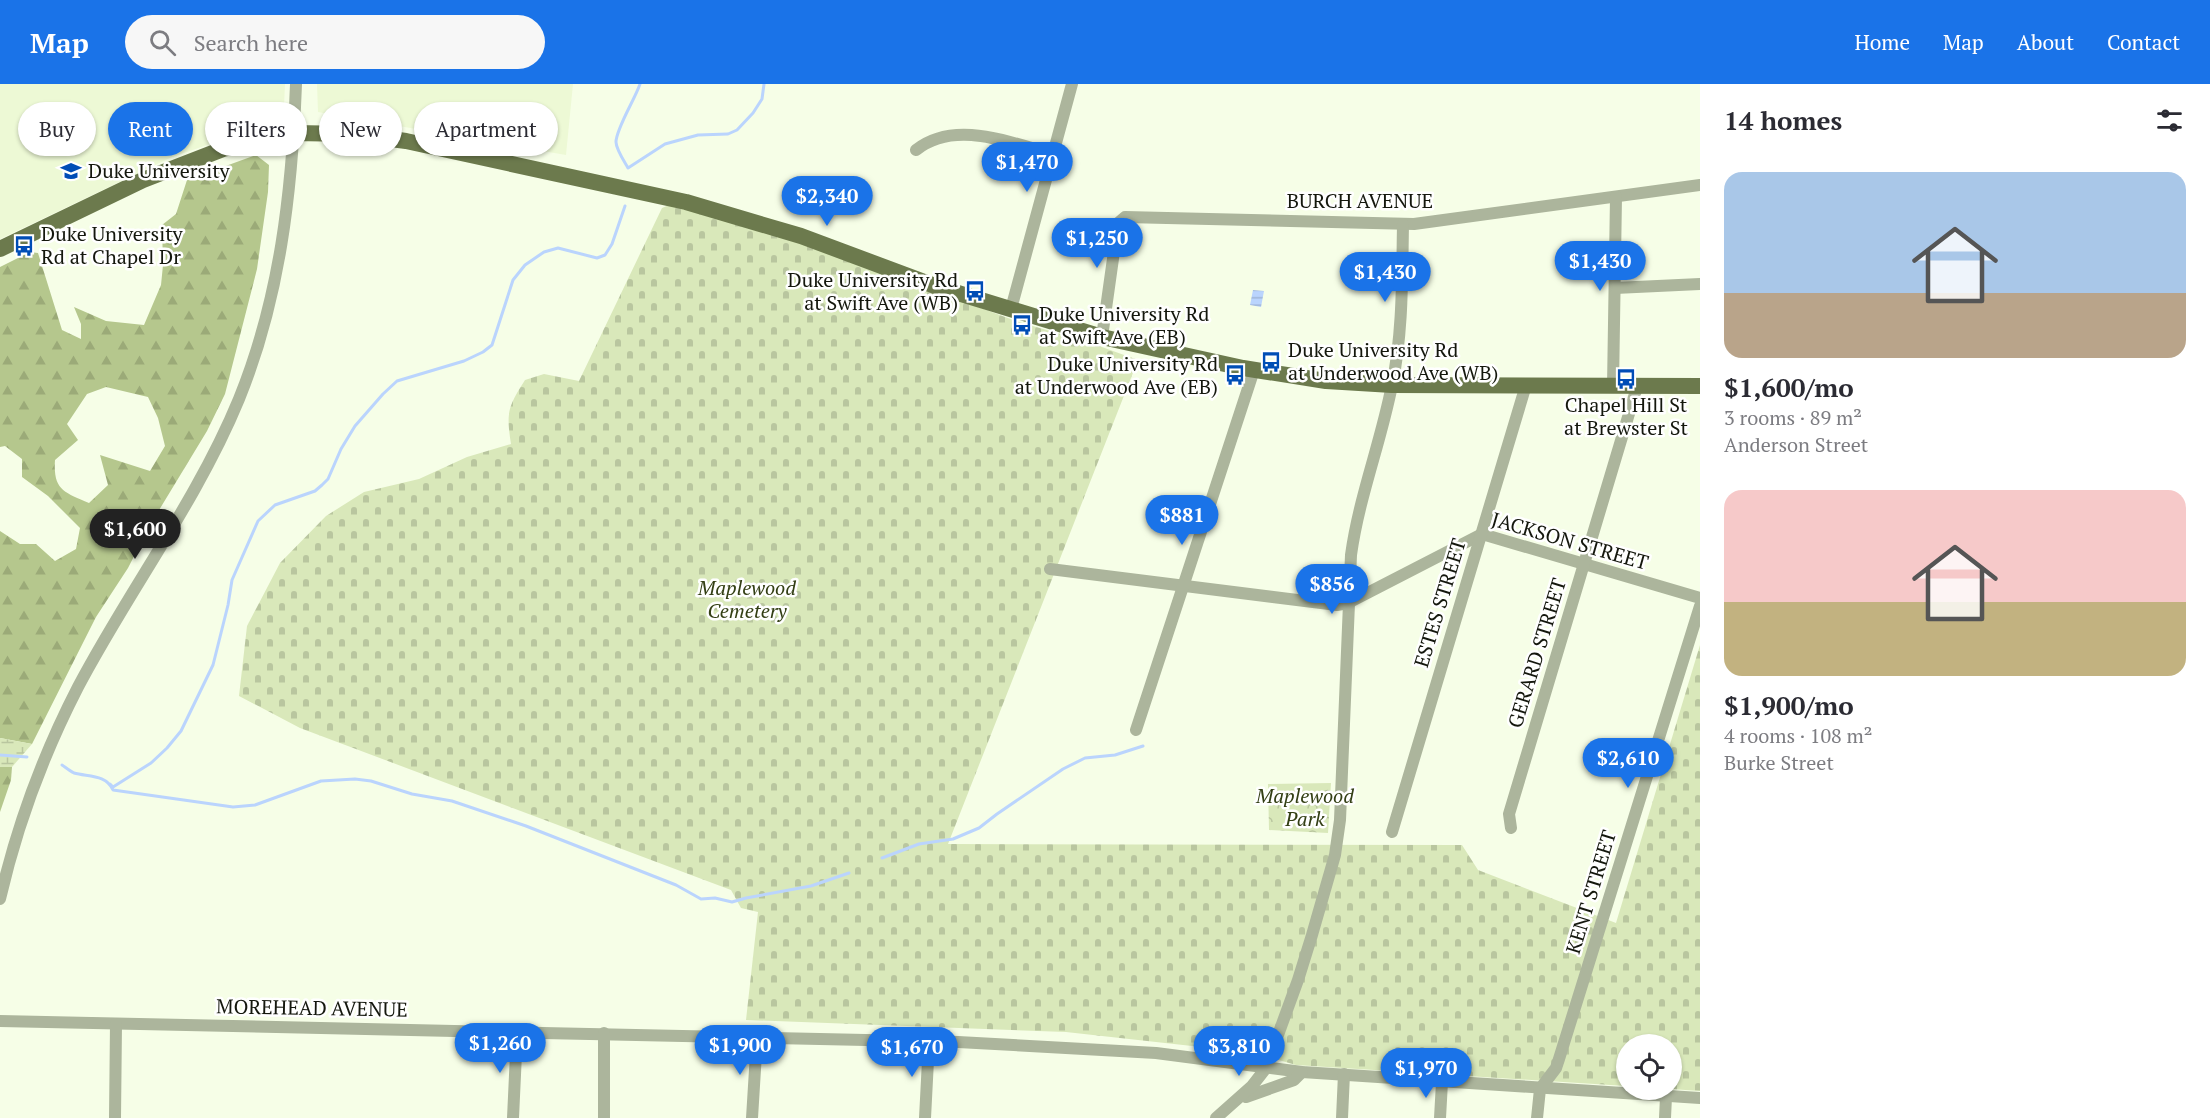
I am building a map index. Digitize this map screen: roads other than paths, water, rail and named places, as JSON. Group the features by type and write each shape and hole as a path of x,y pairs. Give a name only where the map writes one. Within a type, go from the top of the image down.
{"main road":[{"path":"307,134 353,134 406,141 687,202 801,236 935,286 1102,337 1254,370 1326,381 1392,385 1700,386"},
{"path":"0,249 143,180 205,155"}],"street":[{"path":"295,102 296,84"},
{"path":"1011,309 1072,84"},
{"path":"916,150 927,141 960,134 975,135 1053,154"},
{"path":"0,899 17,834 46,754 78,687 203,473 239,397 276,279 286,221 292,156"},
{"name":"BURCH AVENUE","path":"1102,337 1118,223 1125,217 1414,224 1700,185"},
{"path":"1613,387 1616,197"},
{"path":"1216,1118 1252,1086 1266,1068 1298,980 1335,855 1340,820 1348,603 1354,532 1384,422 1397,359 1403,224"},
{"path":"1615,288 1700,284"},
{"path":"1136,730 1254,370"},
{"name":"ESTES STREET","path":"1392,832 1526,385"},
{"name":"GERARD STREET","path":"1511,828 1509,814 1637,387"},
{"name":"JACKSON STREET","path":"1050,569 1337,605 1348,603 1482,534 1700,598"},
{"name":"KENT STREET","path":"1537,1118 1540,1089 1556,1068 1559,1059 1700,606"},
{"name":"MOREHEAD AVENUE","path":"0,1021 928,1041 1156,1053 1302,1072 1616,1094"},
{"path":"115,1118 116,1024"},
{"path":"513,1118 517,1032"},
{"path":"604,1034 604,1118"},
{"path":"752,1118 757,1037"},
{"path":"925,1118 928,1041"},
{"path":"1231,1103 1259,1090 1294,1080 1302,1072"},
{"path":"1342,1118 1344,1074"},
{"path":"1440,1118 1442,1082"},
{"name":"MOREHEAD AVENUE","path":"1682,1097 1700,1098"},
{"path":"1665,1118 1666,1100"}],"water":[{"path":"1253,290 1264,291 1261,307 1250,305"}],"waterway":[{"path":"640,84 619,130 616,142 628,168 665,144 698,135 728,134 737,130 762,99 764,84"},
{"path":"110,784 113,787 151,763 181,731 213,665 232,580 258,521 275,505 315,491 328,479 341,449 355,426 397,381 464,361 492,345 513,280 525,265 544,252 558,248 597,258 605,255 612,244 625,206"},
{"path":"882,858 919,844 953,839 979,828 1063,769 1085,758 1115,755 1143,746"},
{"path":"0,755 27,757"},
{"path":"62,765 74,773 106,781 113,790 233,807 255,805 321,781 355,779 371,781 412,794 452,801 526,826 676,885 701,899 715,898 732,902 811,886 849,873"}],"place":[{"name":"Duke University","path":"71,171"},
{"name":"Duke University Rd at Chapel Dr","path":"24,246"},
{"name":"Duke University Rd at Swift Ave (WB)","path":"975,291"},
{"name":"Duke University Rd at Swift Ave (EB)","path":"1022,325"},
{"name":"Duke University Rd at Underwood Ave (WB)","path":"1271,362"},
{"name":"Duke University Rd at Underwood Ave (EB)","path":"1235,375"},
{"name":"Chapel Hill St at Brewster St","path":"1626,379"}],"park label":[{"name":"Maplewood Cemetery","path":"747,600"},
{"name":"Maplewood Park","path":"1305,808"}]}
